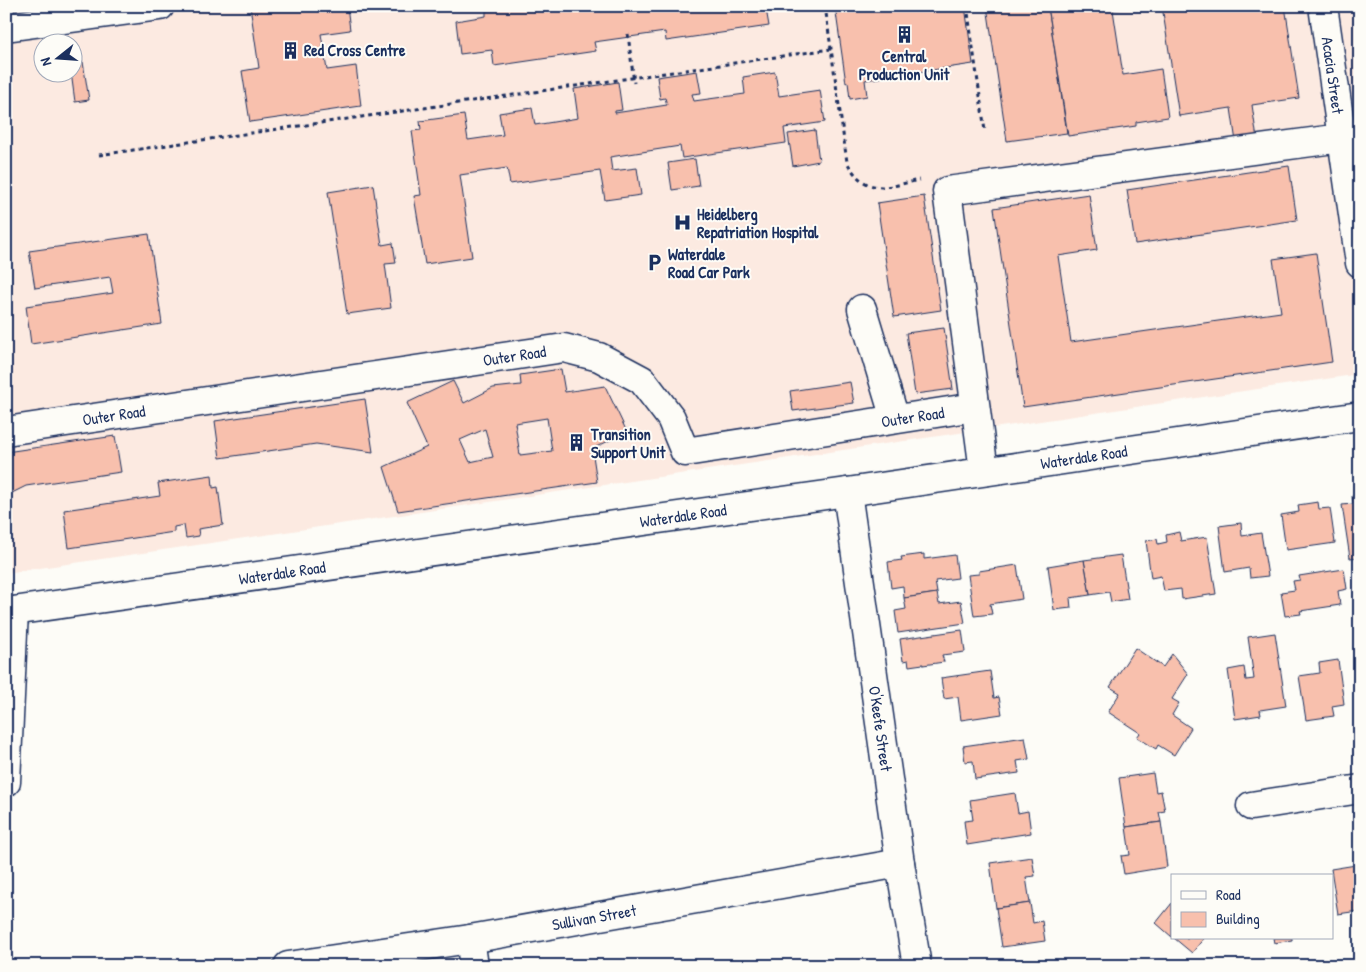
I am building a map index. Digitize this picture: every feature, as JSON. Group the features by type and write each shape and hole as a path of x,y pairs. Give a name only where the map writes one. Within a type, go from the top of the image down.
{"street":[{"path":"6,27 160,6"},
{"name":"Acacia Street","path":"1323,6 1360,263"},
{"path":"984,471 947,191 1342,138"},
{"path":"862,308 896,419"},
{"name":"Outer Road","path":"6,431 564,348 599,357 642,380 671,418 685,452 975,407"},
{"name":"Waterdale Road","path":"10,612 847,492 1360,416"},
{"name":"O'Keefe Street","path":"847,492 900,863 917,966"},
{"path":"6,782 10,612"},
{"path":"1251,806 1360,789"},
{"name":"Sullivan Street","path":"288,966 470,939 900,863"},
{"path":"470,939 474,966"}],"path":[{"path":"825,6 847,162 854,174 864,183 876,187 919,180"},
{"path":"967,6 985,131"},
{"path":"628,34 634,83"},
{"path":"99,155 831,49"}],"shaded area":[{"name":"Heidelberg Repatriation Hospital","path":"6,6 1360,6 1360,374 6,573"}],"building":[{"name":"Red Cross Centre","path":"250,6 347,6 350,30 321,34 327,70 356,66 361,106 250,122 242,71 259,68"},
{"path":"518,6 789,6 766,9 769,26 666,41 665,32 594,42 596,51 494,66 492,50 460,54 456,21 486,16 486,11"},
{"name":"Central Production Unit","path":"835,6 965,6 973,64 865,80 867,96 850,99"},
{"path":"987,6 1048,6 1067,133 1007,141"},
{"path":"1048,6 1138,6 1113,10 1123,75 1161,69 1168,117 1136,122 1136,126 1068,136"},
{"path":"1162,6 1285,6 1299,98 1252,105 1257,139 1236,142 1231,108 1179,116"},
{"path":"82,62 89,100 75,102 72,82 82,82"},
{"path":"697,71 701,93 692,94 694,101 745,94 743,77 775,72 779,96 820,90 825,122 784,128 786,143 682,158 680,146 610,157 612,171 637,168 641,195 605,200 600,171 510,184 507,168 460,175 472,257 425,264 414,196 421,195 412,131 421,130 420,121 464,115 468,140 503,135 499,113 532,108 535,125 578,118 574,89 618,82 622,110 615,111 615,113 667,105 665,98 660,99 657,77"},
{"path":"815,130 819,161 793,166 788,134"},
{"path":"695,159 699,186 672,190 668,163"},
{"path":"1289,166 1297,220 1135,244 1127,190"},
{"path":"373,185 382,245 393,243 396,263 385,264 391,308 347,314 328,192"},
{"path":"1089,194 1097,250 1058,256 1071,342 1281,312 1273,259 1316,253 1332,362 1023,407 994,208"},
{"path":"924,196 941,310 894,317 877,203"},
{"path":"149,234 162,324 31,344 26,306 113,293 110,277 35,288 29,251"},
{"path":"944,328 953,389 915,394 906,333"},
{"name":"Transition Support Unit","path":"561,369 565,392 605,386 627,432 592,449 597,482 398,511 384,467 427,447 407,403 453,381 464,403 493,388 521,385 520,375","holes":["547,418 552,451 520,455 515,423","485,429 493,457 470,462 460,440"]},
{"path":"850,382 854,403 793,411 790,391"},
{"path":"365,399 373,452 316,444 220,458 215,421"},
{"path":"115,436 121,472 26,486 6,496 6,452"},
{"path":"212,475 213,488 218,487 223,525 198,529 199,536 186,538 184,525 174,527 174,532 69,548 64,510 160,496 158,483"},
{"path":"1360,495 1360,557 1350,558 1342,505 1353,504 1352,496"},
{"path":"1318,502 1319,509 1330,508 1335,543 1286,550 1281,515 1299,512 1298,505"},
{"path":"1241,523 1242,536 1261,533 1268,576 1250,578 1249,568 1225,572 1219,526"},
{"path":"1179,532 1181,541 1207,537 1216,594 1182,599 1181,589 1164,591 1161,576 1151,578 1146,541 1157,539 1158,544 1167,542 1166,535"},
{"path":"924,554 924,559 955,555 958,578 935,581 937,593 904,598 903,586 891,588 888,562 902,560 901,557"},
{"path":"1121,555 1128,599 1111,602 1109,592 1090,595 1084,560"},
{"path":"1084,560 1090,595 1070,598 1071,608 1054,610 1048,566"},
{"path":"1017,565 1022,599 990,604 992,614 974,616 968,575 979,574 979,571"},
{"path":"1344,569 1347,589 1338,591 1340,605 1300,611 1301,614 1285,616 1281,592 1295,590 1293,581 1300,580 1299,576"},
{"path":"937,593 939,604 961,601 965,623 898,633 895,611 906,609 904,598"},
{"path":"962,630 965,652 942,655 944,662 909,666 908,660 903,661 900,639"},
{"path":"1275,633 1286,706 1260,710 1261,715 1235,719 1228,670 1244,667 1246,680 1254,679 1248,637"},
{"path":"1135,648 1163,667 1172,654 1188,674 1172,699 1179,703 1172,715 1191,728 1174,755 1158,745 1156,749 1137,737 1140,733 1108,712 1120,693 1110,687"},
{"path":"1338,660 1344,704 1332,706 1334,716 1306,720 1299,676 1320,673 1319,663"},
{"path":"990,671 994,698 999,697 1002,714 961,720 958,697 944,699 941,678"},
{"path":"1025,737 1029,759 1017,761 1019,773 975,779 973,761 965,762 963,746"},
{"path":"1153,773 1156,792 1161,791 1165,811 1159,812 1161,822 1126,827 1119,778"},
{"path":"1015,793 1018,813 1028,811 1031,833 967,845 964,821 973,820 970,800"},
{"path":"1161,822 1167,867 1124,874 1121,856 1130,855 1126,827"},
{"path":"1032,857 1035,876 1026,877 1030,903 996,908 990,863"},
{"path":"1356,865 1357,874 1360,874 1359,920 1358,911 1338,914 1334,874 1332,874 1331,869"},
{"path":"1030,903 1033,923 1042,921 1045,941 1002,947 996,908"},
{"path":"1171,904 1171,936 1156,923"},
{"path":"1176,940 1202,940 1192,953"},
{"path":"1273,940 1292,940 1274,943"}],"place":[{"name":"Central Production Unit","path":"904,35"},
{"name":"Red Cross Centre","path":"290,50"},
{"name":"Heidelberg Repatriation Hospital","path":"683,223"},
{"name":"Waterdale Road Car Park","path":"654,263"},
{"name":"Transition Support Unit","path":"577,443"}]}
